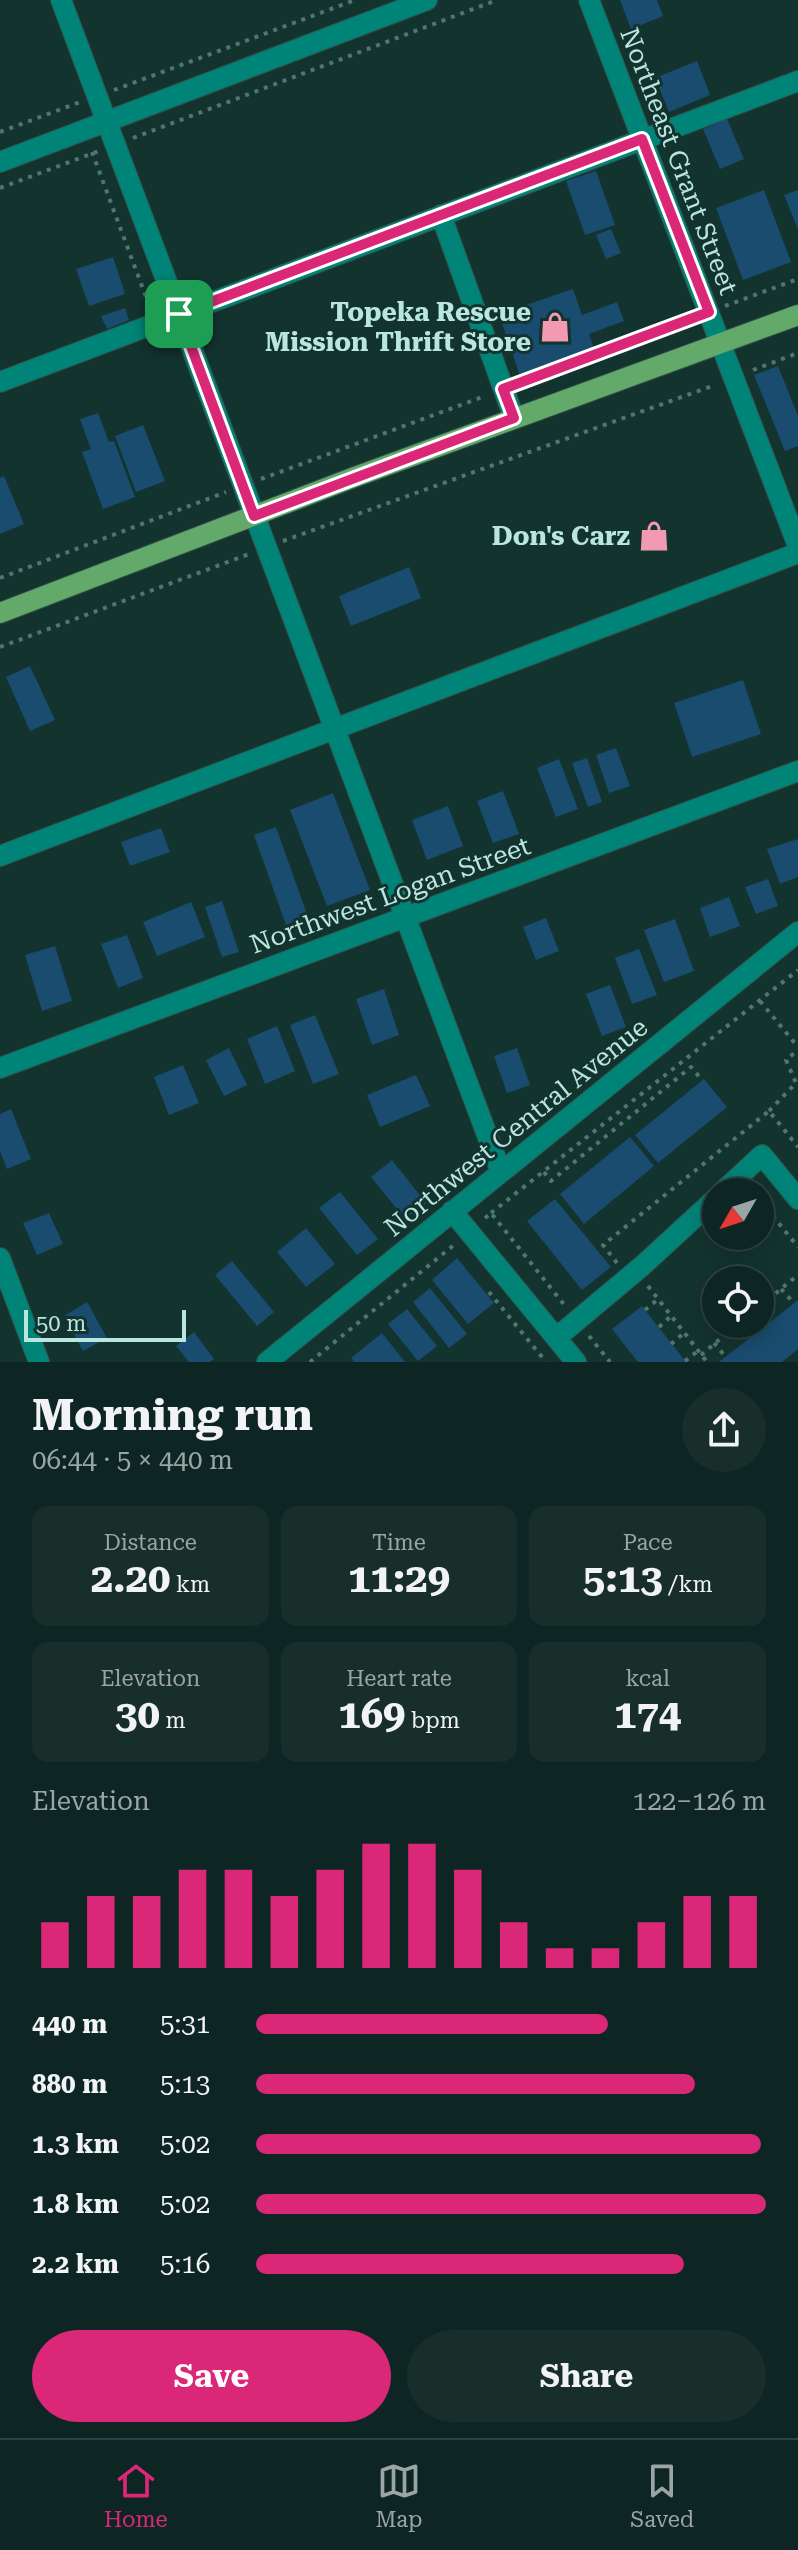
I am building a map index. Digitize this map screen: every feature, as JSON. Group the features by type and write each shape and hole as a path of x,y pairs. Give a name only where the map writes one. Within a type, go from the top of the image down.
{"main road":[{"path":"0,613 514,418 798,315"}],"street":[{"path":"61,0 501,1172"},
{"path":"0,162 427,0"},
{"name":"Northeast Grant Street","path":"589,0 798,546"},
{"path":"0,382 798,81"},
{"path":"441,215 514,418"},
{"path":"0,856 798,553"},
{"name":"Northwest Logan Street","path":"0,1068 798,771"},
{"name":"Northwest Central Avenue","path":"267,1362 798,932"},
{"path":"737,1178 762,1155 798,1199"},
{"path":"452,1211 564,1354 702,1213"},
{"path":"2,1272 39,1362"}],"path":[{"path":"0,132 355,0"},
{"path":"0,188 497,0"},
{"path":"73,105 152,315"},
{"path":"0,578 798,279"},
{"path":"0,647 798,353"},
{"path":"491,1213 798,970"},
{"path":"707,1362 657,1300 603,1245 769,1111 796,1083 786,1060 798,1048 760,1001"},
{"path":"544,1172 551,1181 691,1067 702,1080"},
{"path":"769,1111 798,1147"},
{"path":"774,1217 798,1247"},
{"path":"310,1362 452,1247"},
{"path":"774,1295 798,1275"},
{"path":"480,1281 546,1362"},
{"path":"781,1289 793,1302"},
{"path":"645,1310 657,1300"},
{"path":"659,1327 671,1316"},
{"path":"671,1344 684,1333"},
{"path":"685,1361 720,1338"},
{"path":"714,1343 725,1356"}],"building":[{"path":"620,0 657,0 663,16 631,29"},
{"path":"697,61 710,95 669,112 655,78"},
{"path":"727,119 744,159 720,169 703,129"},
{"path":"596,171 615,225 585,235 566,181"},
{"path":"764,190 791,262 743,280 716,208"},
{"path":"798,190 798,229 784,195"},
{"path":"611,229 621,253 606,259 596,235"},
{"path":"113,257 125,294 89,306 76,269"},
{"name":"Topeka Rescue Mission Thrift Store","path":"573,289 582,315 617,302 624,321 589,334 595,351 520,376 499,314"},
{"path":"125,308 129,320 107,329 101,316"},
{"path":"778,366 798,416 798,446 785,451 754,375"},
{"path":"98,413 109,442 114,441 135,497 103,509 82,452 91,449 80,419"},
{"path":"143,425 165,481 136,492 115,436"},
{"path":"4,476 24,524 0,534 0,478"},
{"path":"409,567 421,598 351,626 339,596"},
{"path":"30,666 55,720 30,731 6,677"},
{"path":"743,680 761,734 692,757 674,703"},
{"path":"616,748 630,786 609,793 596,755"},
{"path":"587,758 602,802 588,807 572,763"},
{"path":"559,759 578,809 556,817 537,768"},
{"path":"503,791 519,834 493,843 477,801"},
{"path":"333,793 370,890 327,906 290,810"},
{"path":"448,806 463,846 427,860 412,820"},
{"path":"276,827 308,917 286,925 254,835"},
{"path":"161,828 170,852 130,866 121,842"},
{"path":"798,839 798,877 780,884 767,849"},
{"path":"768,879 778,906 756,914 745,887"},
{"path":"729,897 740,926 710,937 700,908"},
{"path":"222,901 239,952 222,957 205,907"},
{"path":"191,902 205,937 157,956 143,922"},
{"path":"546,918 559,951 536,960 523,927"},
{"path":"675,919 694,971 664,982 644,930"},
{"path":"127,935 143,978 118,988 101,944"},
{"path":"55,946 72,1001 42,1011 25,955"},
{"path":"639,949 657,995 632,1004 615,958"},
{"path":"610,985 626,1027 602,1036 586,994"},
{"path":"384,989 399,1035 372,1045 356,999"},
{"path":"315,1015 339,1074 313,1084 290,1025"},
{"path":"277,1026 295,1071 265,1084 247,1039"},
{"path":"229,1048 247,1085 224,1096 206,1060"},
{"path":"517,1048 530,1085 507,1093 494,1056"},
{"path":"183,1065 199,1103 169,1115 154,1077"},
{"path":"416,1075 430,1106 380,1127 367,1095"},
{"path":"704,1079 727,1107 658,1163 635,1135"},
{"path":"11,1109 31,1159 7,1169 0,1151 0,1114"},
{"path":"630,1137 654,1166 584,1224 560,1194"},
{"path":"392,1160 426,1203 405,1219 371,1177"},
{"path":"340,1192 378,1239 357,1255 319,1208"},
{"path":"555,1199 611,1267 582,1290 527,1221"},
{"path":"49,1213 63,1244 37,1255 23,1223"},
{"path":"306,1228 335,1264 306,1287 277,1252"},
{"path":"457,1258 494,1303 468,1324 432,1280"},
{"path":"232,1261 274,1312 257,1326 215,1275"},
{"path":"430,1288 467,1334 449,1348 413,1302"},
{"path":"798,1300 798,1349 782,1362 719,1362 750,1338 774,1338 774,1319"},
{"path":"87,1302 107,1338 83,1351 64,1316"},
{"path":"642,1306 686,1362 638,1362 612,1329"},
{"path":"407,1309 437,1346 418,1361 388,1324"},
{"path":"194,1332 214,1359 210,1362 189,1362 176,1346"},
{"path":"382,1333 405,1362 354,1362 351,1358"}],"place":[{"name":"Topeka Rescue Mission Thrift Store","path":"555,327"},
{"name":"Don's Carz","path":"654,536"}],"route":[{"path":"642,139 709,312 503,389 514,418 254,516 179,314 642,139"}]}
